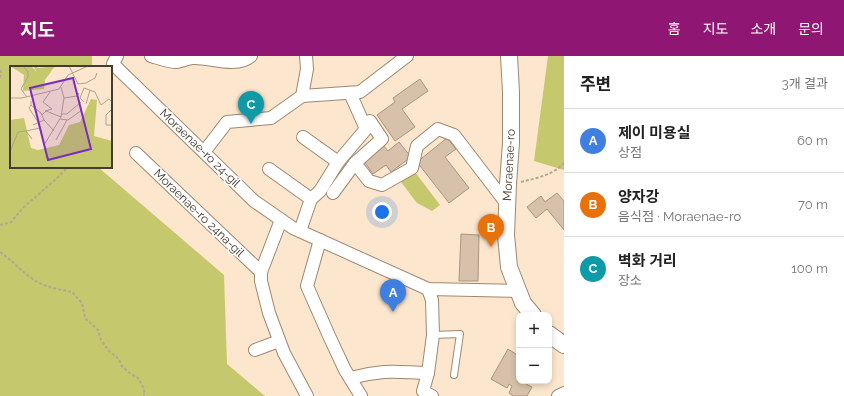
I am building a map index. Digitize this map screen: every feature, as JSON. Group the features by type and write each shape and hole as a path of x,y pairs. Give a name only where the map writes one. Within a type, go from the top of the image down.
{"main road":[{"name":"Moraenae-ro","path":"509,56 511,143 506,235 509,267 523,303 530,312"},
{"path":"552,336 564,345"}],"street":[{"name":"Moraenae-ro 24-gil","path":"117,56 112,64 254,201 294,228 428,289 518,290"},
{"path":"151,56 176,62 193,57 222,62 237,62 251,56"},
{"path":"302,96 307,69 306,56"},
{"path":"204,152 227,122 271,118 302,96 360,92 407,56"},
{"path":"300,231 311,199 320,191 338,162 366,129 350,93"},
{"path":"333,193 355,163 382,139 370,121"},
{"path":"355,163 369,182 382,186 412,168 417,146 438,129 454,135 507,204"},
{"path":"302,137 338,162"},
{"name":"Moraenae-ro 24na-gil","path":"136,153 261,272"},
{"path":"268,169 311,199"},
{"path":"281,220 261,272 261,281 269,314 279,341 307,396"},
{"path":"320,240 307,286 330,338 350,378 361,396"},
{"path":"428,289 432,300 433,335 428,373 423,391 432,396"},
{"path":"254,350 279,341"},
{"path":"350,378 385,372 428,373"},
{"path":"558,396 564,393"}],"lane":[{"path":"433,335 460,334 454,375"}],"path":[{"path":"0,70 0,78"},
{"path":"516,183 543,176 559,168 564,163"},
{"path":"0,225 11,222 23,208 67,168"},
{"path":"0,252 14,262 32,279 49,288 72,292 82,303 85,318 98,330 101,340 109,351 119,359 128,372 138,378 144,389 144,396"}],"green space":[{"path":"0,56 92,56 92,66 10,66 10,168 99,168 224,275 227,364 265,396 0,396"},
{"path":"548,56 564,56 564,170 534,161"},
{"path":"415,172 440,205 432,211 417,203 401,182"}],"building":[{"path":"420,79 428,91 402,109 415,127 395,141 377,115 395,102 393,98"},
{"path":"447,138 456,149 445,157 469,188 449,203 417,162"},
{"path":"399,142 411,157 391,172 386,165 373,174 363,160 383,145 388,151"},
{"path":"557,193 564,201 564,230 547,209 536,218 527,207 541,196 545,202"},
{"path":"461,234 479,235 478,281 459,281"},
{"path":"508,349 516,354 516,384 526,384 532,387 527,396 513,396 509,393 512,386 509,384 507,388 491,379"}],"place":[{"name":"벽화 거리","path":"251,124"},
{"name":"양자강","path":"491,247"},
{"name":"제이 미용실","path":"393,312"}]}
